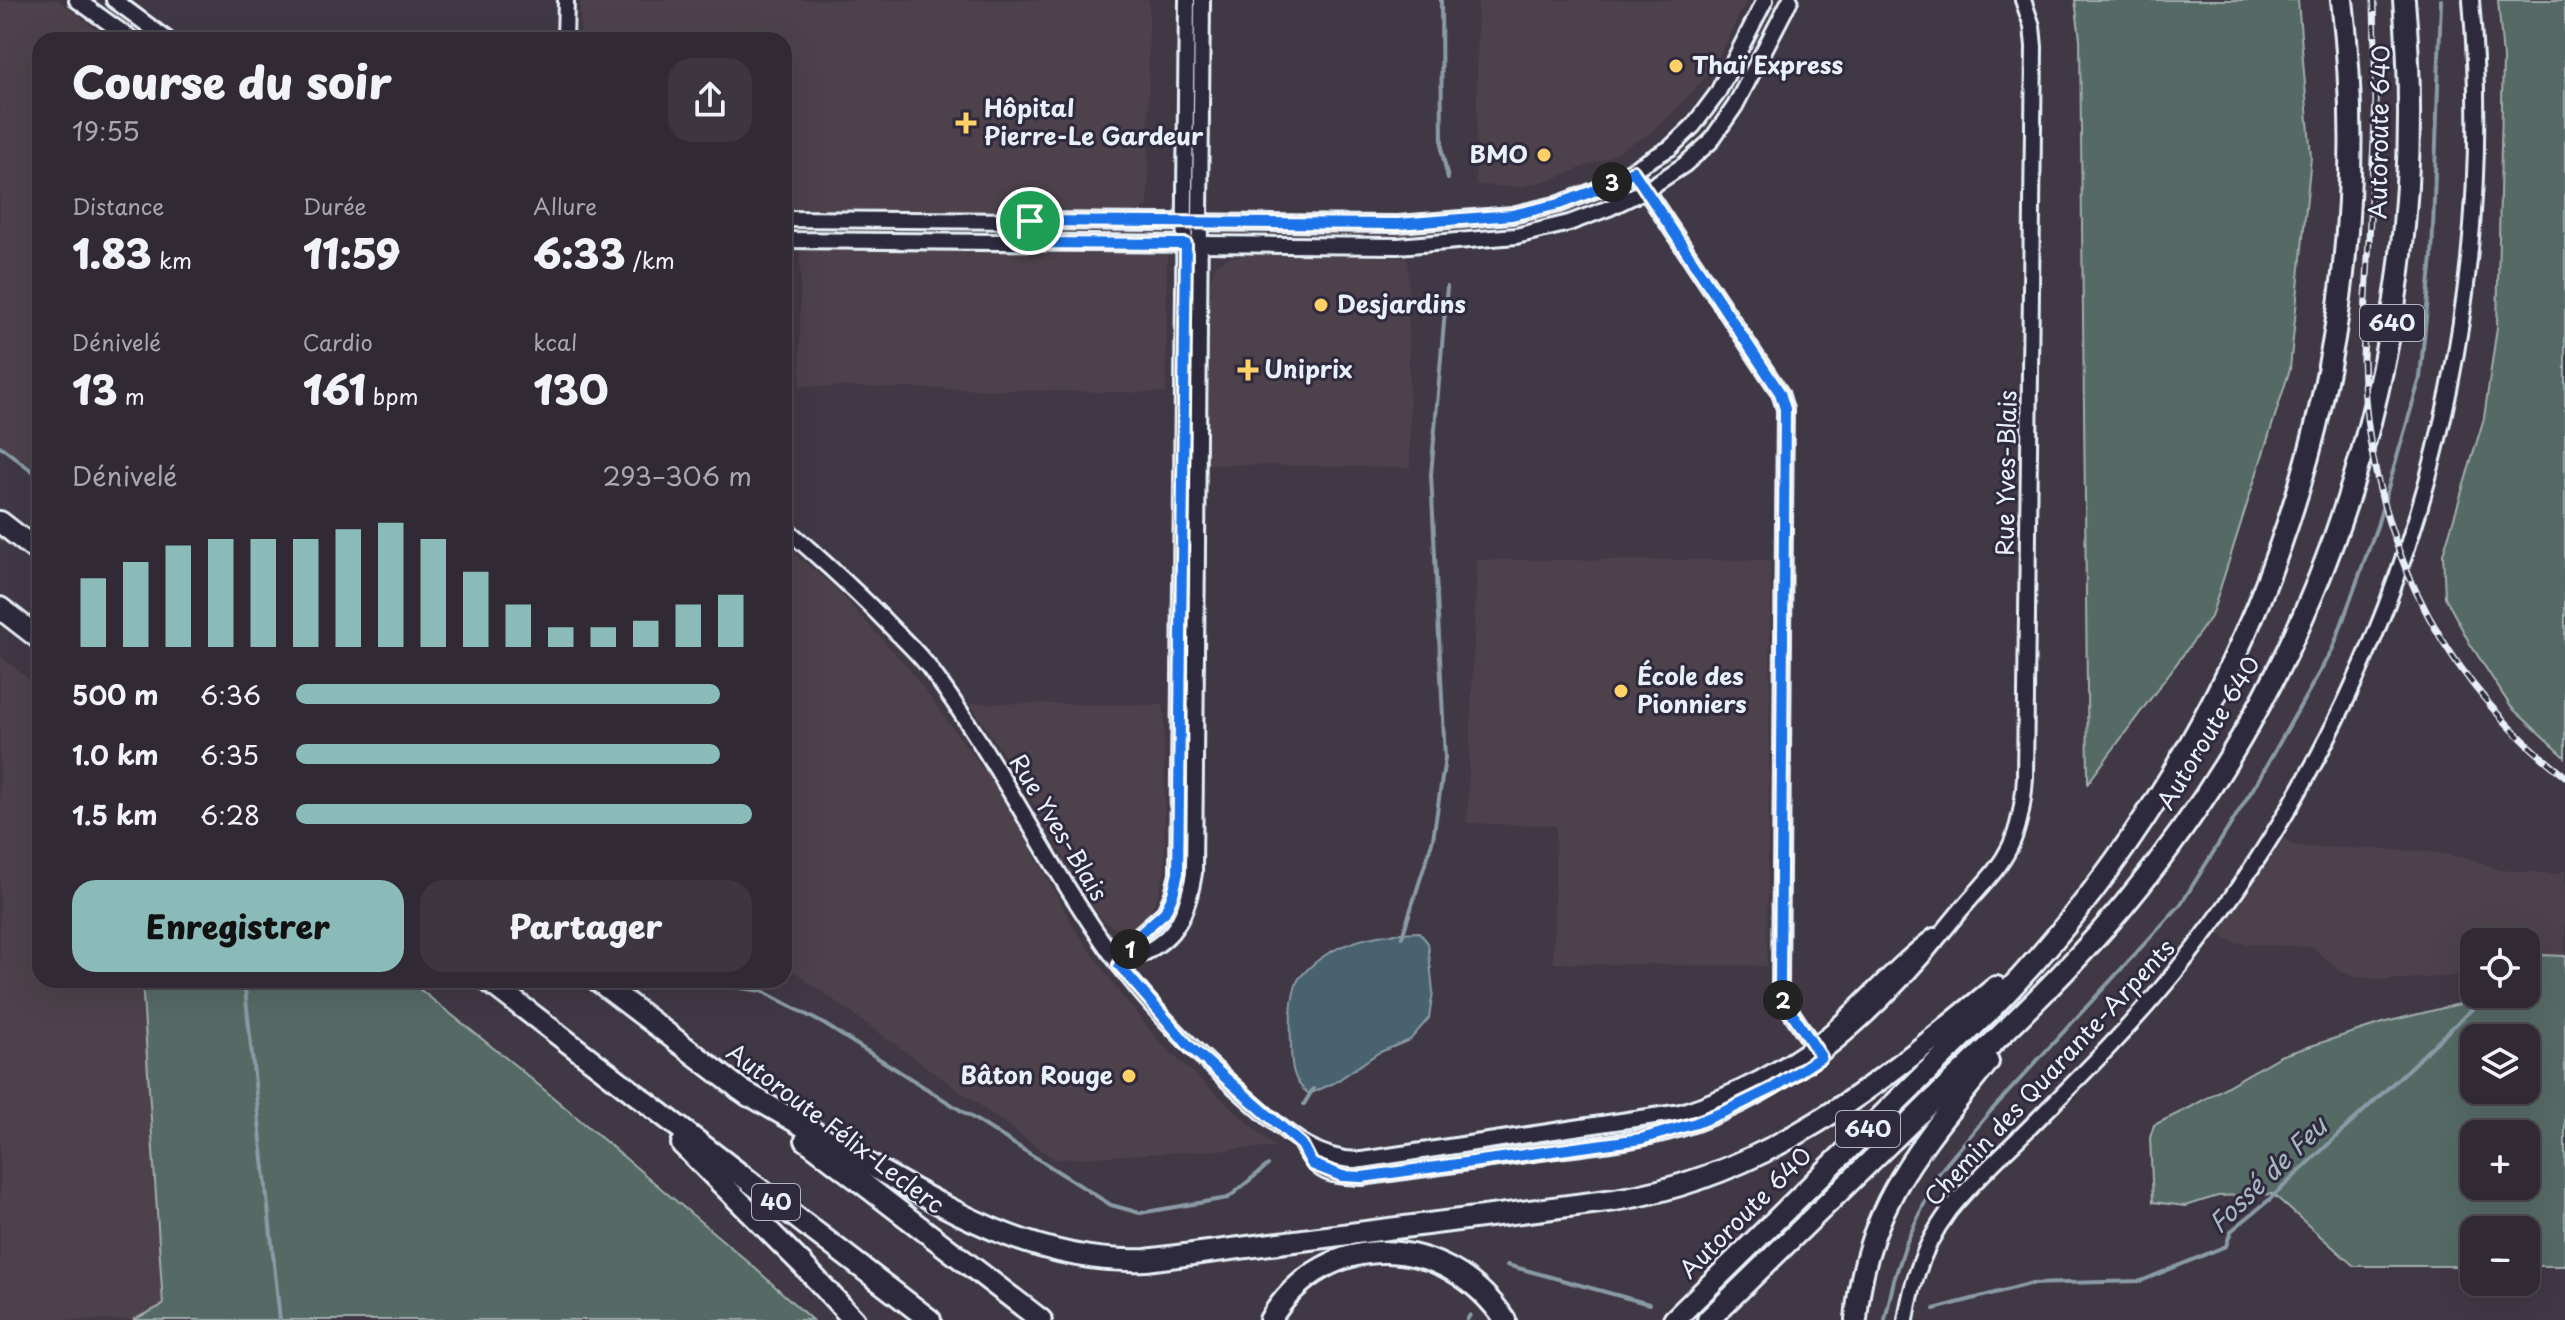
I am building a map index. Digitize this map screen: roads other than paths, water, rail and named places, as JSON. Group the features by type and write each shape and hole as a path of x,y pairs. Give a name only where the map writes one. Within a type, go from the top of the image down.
{"highway":[{"name":"Autoroute 640","path":"1674,1320 1989,1011 2059,934 2129,844 2202,724 2253,618 2300,486 2329,365 2345,257 2350,125 2342,0"},
{"name":"Autoroute 640","path":"1708,1320 2093,940 2142,883 2213,784 2280,666 2335,538 2374,414 2388,347 2401,266 2408,179 2410,110 2404,0"},
{"path":"0,522 32,547"},
{"path":"0,608 32,633"},
{"path":"739,1089 920,1194 1006,1236 1049,1251 1100,1260 1187,1257 1625,1199 1722,1172 1791,1138 1869,1089 2059,934"},
{"name":"40","path":"497,988 930,1320"},
{"name":"Autoroute Félix-Leclerc","path":"607,988 1041,1320"},
{"path":"1856,1320 1861,1279 1870,1243 1897,1182 1919,1148 2046,989"},
{"path":"623,1084 794,1255 854,1320"},
{"path":"1270,1320 1293,1290 1319,1270 1354,1256 1387,1252 1423,1256 1453,1269 1480,1289 1505,1320"}],"street":[{"path":"77,0 122,32"},
{"path":"114,0 157,32"},
{"path":"565,32 566,0"},
{"path":"1119,965 1139,935 1165,912 1178,873 1179,740 1189,546 1193,244 1187,0"},
{"path":"1193,223 1202,0"},
{"path":"792,219 1398,224 1512,215 1559,204 1601,188 1670,148 1693,126 1717,94 1765,0"},
{"path":"792,240 1398,246 1516,236 1596,213 1646,190 1684,165 1710,142 1735,106 1790,0"},
{"name":"Rue Yves-Blais","path":"792,534 850,584 926,664 981,742 1063,881 1119,965 1189,1046 1302,1145 1335,1158 1362,1160 1681,1112 1747,1084 1816,1051 1913,951 1950,923 1988,882 2006,857 2017,833 2023,804 2034,47 2032,26 2023,0"},
{"name":"Chemin des Quarante-Arpents","path":"1906,1320 1917,1271 1943,1218 2144,1010 2192,950 2246,876 2306,779 2370,649 2399,575 2427,487 2457,354 2470,243 2477,142 2471,0"},
{"path":"1633,171 1780,393 1785,409 1780,986 1784,1001 1816,1051"},
{"path":"1030,221 1030,243"},
{"path":"1119,965 1150,952 1171,934 1189,900 1194,873 1195,740 1189,546"},
{"path":"1179,740 1195,740"}],"water":[{"path":"1419,932 1428,943 1433,992 1429,1018 1410,1040 1378,1053 1334,1083 1309,1094 1299,1084 1291,1059 1292,1004 1299,978 1320,958 1346,945 1375,936"}],"waterway":[{"path":"1441,0 1442,152 1448,179"},
{"path":"1885,1320 1907,1241 1938,1174 1989,1113 2181,904 2259,779 2333,648 2377,526 2420,378 2432,257 2441,0"},
{"path":"1402,937 1433,839 1445,758 1431,475 1447,287"},
{"path":"0,446 32,471"},
{"path":"245,988 280,1320"},
{"path":"741,988 762,991 824,1024 1111,1205 1140,1213 1228,1198 1268,1165"},
{"name":"Fossé de Feu","path":"1934,1309 2029,1284 2141,1281 2226,1246 2231,1231 2269,1200 2473,1008"},
{"path":"1304,1104 1313,1089"},
{"name":"Fossé de Feu","path":"1507,1265 1649,1304"},
{"name":"Fossé de Feu","path":"1467,1320 1470,1315"}],"railway":[{"path":"2374,0 2376,101 2363,357 2367,418 2377,478 2393,536 2416,590 2444,642 2478,691 2519,736 2565,776"}],"place":[{"name":"Thaï Express","path":"1676,66"},
{"name":"Hôpital Pierre-Le Gardeur","path":"966,123"},
{"name":"BMO","path":"1544,155"},
{"name":"Desjardins","path":"1321,305"},
{"name":"Uniprix","path":"1248,370"},
{"name":"École des Pionniers","path":"1621,691"},
{"name":"Bâton Rouge","path":"1129,1076"}]}
